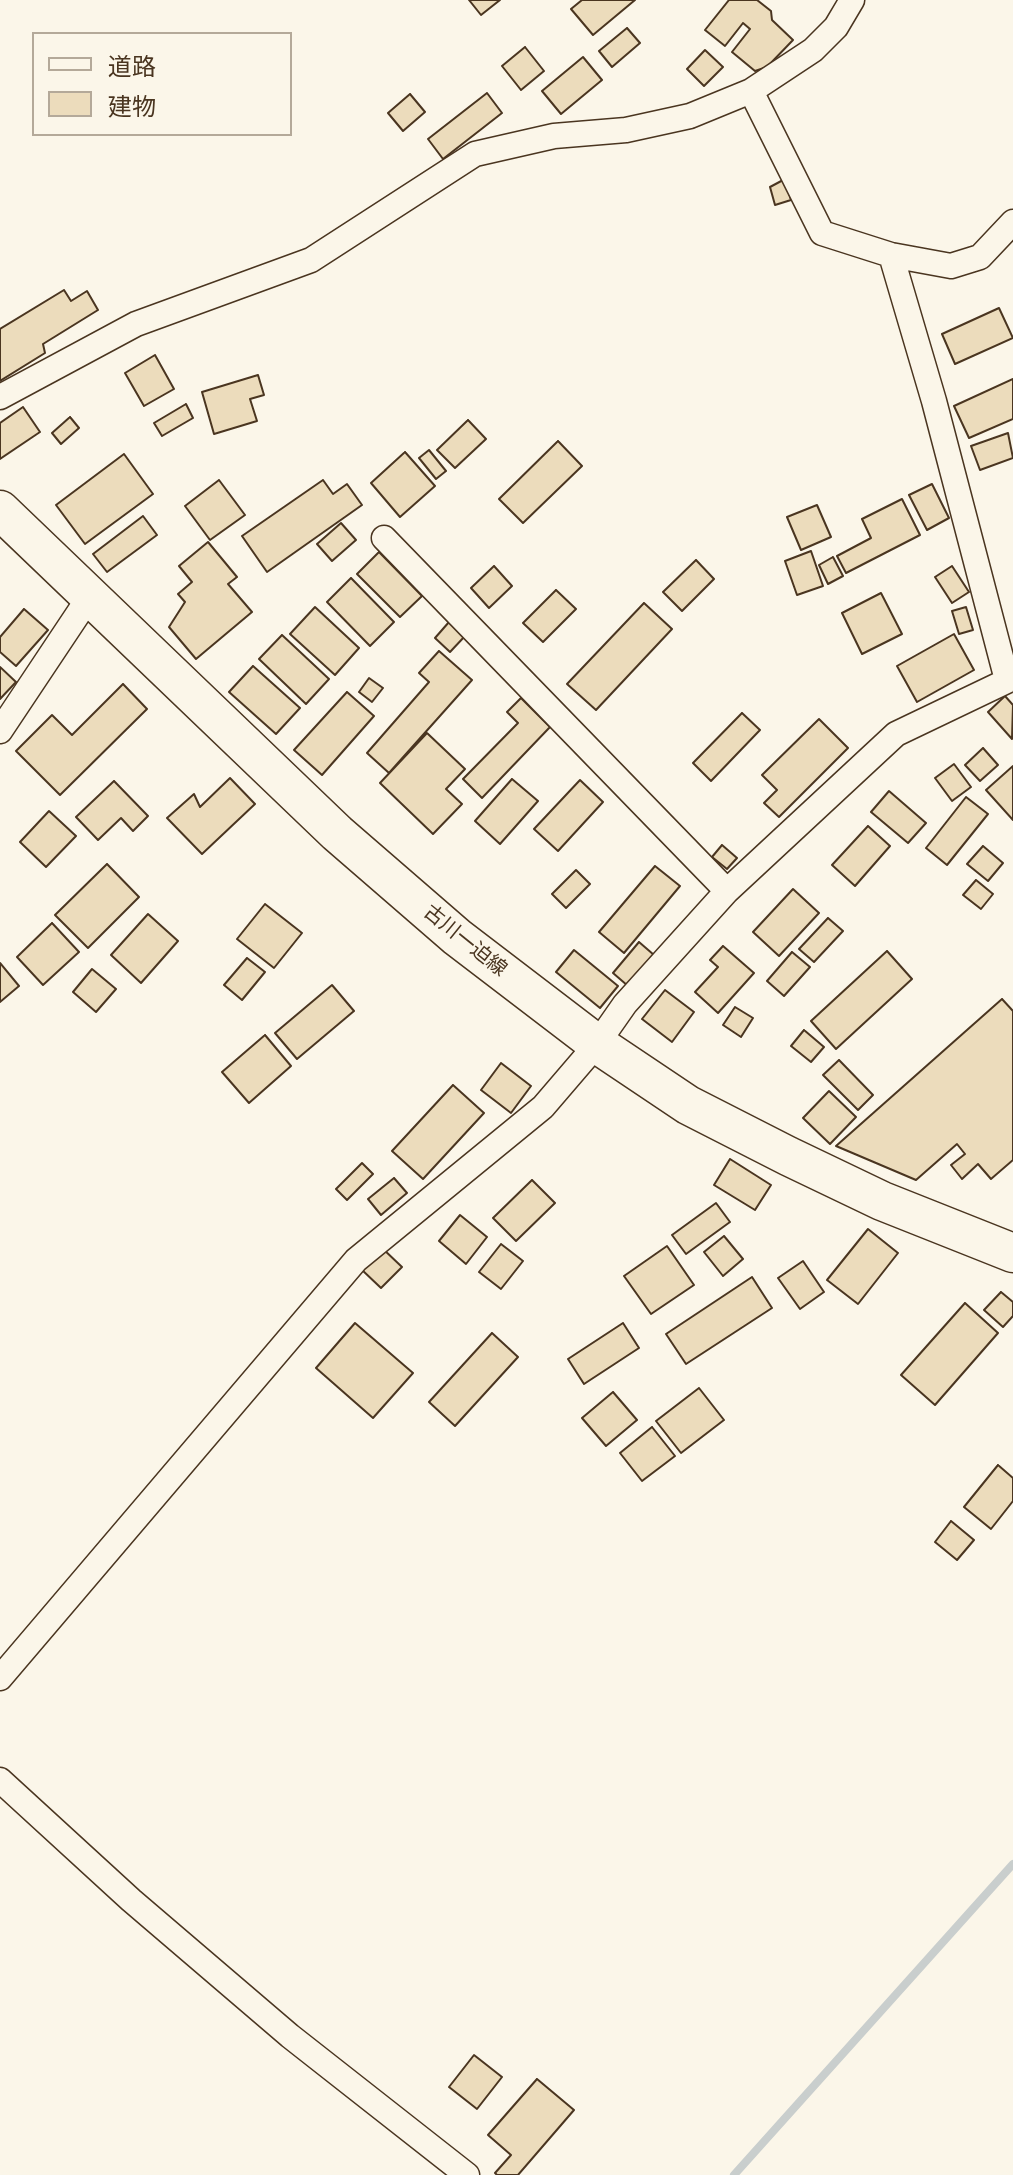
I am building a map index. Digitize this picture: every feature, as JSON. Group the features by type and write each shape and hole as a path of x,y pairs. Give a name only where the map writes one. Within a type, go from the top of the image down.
{"main road":[{"name":"古川一迫線","path":"0,510 337,833 457,937 597,1044 688,1105 788,1156 882,1201 1013,1253"}],"street":[{"path":"0,397 136,324 311,260 475,154 554,136 626,130 677,119 751,91 813,50 836,27 852,0"},
{"path":"751,91 822,233 891,255 951,266 980,257 1013,222"},
{"path":"0,1678 356,1260 543,1107 597,1044 625,1004 727,891 896,734 1010,679 891,255"},
{"path":"384,538 727,891"},
{"path":"0,731 90,596"},
{"path":"0,1780 131,1900 290,2036 465,2174"}],"building":[{"path":"469,0 500,0 481,15"},
{"path":"582,0 635,0 593,35 571,9"},
{"path":"729,0 757,0 771,11 772,20 793,40 767,67 755,71 732,52 750,29 743,23 725,46 705,30"},
{"path":"627,28 640,43 612,67 599,51"},
{"path":"525,47 544,71 521,90 502,66"},
{"path":"705,50 723,67 704,86 687,69"},
{"path":"583,57 602,80 561,114 542,91"},
{"path":"487,93 502,113 443,159 428,139"},
{"path":"410,94 425,112 403,131 388,113"},
{"path":"785,179 791,200 775,205 770,187"},
{"path":"64,290 71,301 87,291 98,310 43,344 45,353 0,381 0,329"},
{"path":"999,308 1013,338 955,364 942,334"},
{"path":"155,355 174,389 144,406 125,373"},
{"path":"258,375 264,395 250,399 257,421 214,434 202,392"},
{"path":"1013,379 1013,419 969,438 954,406"},
{"path":"186,404 193,418 162,436 154,423"},
{"path":"23,407 40,432 0,459 0,423"},
{"path":"70,417 79,428 61,444 52,433"},
{"path":"468,420 486,439 455,468 437,450"},
{"path":"1008,433 1013,458 980,470 971,446"},
{"path":"558,441 582,466 523,523 499,499"},
{"path":"429,450 446,471 436,479 419,458"},
{"path":"405,452 435,486 400,517 371,483"},
{"path":"124,454 153,494 85,544 56,505"},
{"path":"219,480 245,515 210,540 185,506"},
{"path":"323,480 333,494 347,484 362,505 267,572 242,536"},
{"path":"932,484 949,518 927,530 909,495"},
{"path":"902,499 920,535 846,573 837,556 871,538 862,519"},
{"path":"817,505 831,537 801,550 787,517"},
{"path":"143,516 157,535 107,572 93,554"},
{"path":"341,523 356,540 332,561 317,544"},
{"path":"208,542 237,577 228,584 252,612 196,659 169,627 185,602 178,594 192,582 179,566"},
{"path":"811,551 823,586 797,595 785,561"},
{"path":"379,552 422,596 400,617 357,574"},
{"path":"833,557 843,576 828,584 819,565"},
{"path":"696,560 714,579 682,611 663,592"},
{"path":"494,566 512,586 489,608 471,588"},
{"path":"952,566 969,592 952,603 935,577"},
{"path":"351,578 394,622 370,646 327,602"},
{"path":"556,590 576,609 543,642 523,623"},
{"path":"881,593 902,634 862,654 842,613"},
{"path":"644,603 672,629 596,710 567,684"},
{"path":"315,607 359,648 335,675 290,634"},
{"path":"966,607 973,630 959,634 952,611"},
{"path":"24,609 48,630 16,666 0,652 0,637"},
{"path":"449,622 465,636 450,652 435,638"},
{"path":"954,634 974,670 917,702 897,666"},
{"path":"282,635 329,679 306,704 259,659"},
{"path":"439,651 472,680 389,773 367,753 429,682 419,673"},
{"path":"253,666 300,708 276,734 229,692"},
{"path":"0,667 16,682 0,699"},
{"path":"369,678 383,688 372,702 359,692"},
{"path":"123,684 147,709 60,795 16,751 52,715 72,735"},
{"path":"347,692 374,716 322,775 294,750"},
{"path":"1005,696 1013,705 1012,739 988,712"},
{"path":"521,698 550,727 482,798 463,779 518,723 507,712"},
{"path":"742,713 760,730 711,781 693,763"},
{"path":"819,719 848,748 779,817 764,803 777,790 762,775"},
{"path":"427,733 465,769 446,789 462,804 433,834 380,783"},
{"path":"983,748 998,765 980,781 965,765"},
{"path":"954,764 971,787 952,801 935,778"},
{"path":"1013,766 1013,820 986,790"},
{"path":"230,778 255,804 202,854 167,818 194,794 200,807"},
{"path":"512,779 538,801 500,844 475,821"},
{"path":"580,780 603,802 558,851 534,829"},
{"path":"114,781 148,816 133,831 121,818 98,840 76,817"},
{"path":"889,791 926,823 908,843 871,812"},
{"path":"966,797 988,814 947,865 926,848"},
{"path":"49,811 76,836 46,867 20,842"},
{"path":"868,826 890,846 855,886 832,865"},
{"path":"722,845 737,858 727,869 712,857"},
{"path":"983,846 1003,863 988,881 967,864"},
{"path":"107,864 139,897 88,948 55,915"},
{"path":"655,866 680,886 624,953 599,932"},
{"path":"576,870 590,884 566,908 552,894"},
{"path":"976,880 993,894 981,909 963,895"},
{"path":"793,889 819,913 779,956 753,932"},
{"path":"265,904 302,933 274,968 237,939"},
{"path":"148,914 178,941 141,983 111,955"},
{"path":"828,918 843,931 814,962 799,949"},
{"path":"52,923 79,952 43,985 17,957"},
{"path":"639,942 654,955 628,986 613,973"},
{"path":"723,946 754,973 718,1013 695,992 718,967 710,960"},
{"path":"574,950 618,986 600,1008 556,972"},
{"path":"887,951 912,979 836,1049 811,1021"},
{"path":"792,952 810,967 784,996 767,981"},
{"path":"247,958 265,972 242,1000 224,985"},
{"path":"0,963 19,986 0,1002"},
{"path":"92,969 116,989 96,1012 73,992"},
{"path":"332,985 354,1011 297,1059 275,1033"},
{"path":"665,990 694,1012 672,1042 642,1019"},
{"path":"1002,999 1013,1011 1013,1160 991,1179 978,1164 962,1179 951,1165 965,1154 957,1144 916,1180 836,1146"},
{"path":"735,1007 753,1018 741,1037 723,1025"},
{"path":"804,1030 824,1047 811,1062 791,1046"},
{"path":"265,1035 291,1066 249,1103 222,1072"},
{"path":"839,1060 873,1095 858,1110 823,1075"},
{"path":"501,1063 531,1086 511,1113 481,1090"},
{"path":"453,1085 484,1113 423,1179 392,1151"},
{"path":"829,1091 856,1117 830,1144 803,1118"},
{"path":"730,1159 771,1185 755,1210 714,1185"},
{"path":"362,1163 373,1174 347,1200 336,1189"},
{"path":"394,1178 407,1193 381,1215 368,1199"},
{"path":"532,1180 555,1203 516,1241 493,1218"},
{"path":"716,1203 730,1222 686,1254 672,1235"},
{"path":"460,1215 487,1237 466,1264 439,1241"},
{"path":"868,1229 898,1253 858,1304 827,1280"},
{"path":"724,1236 743,1259 723,1276 704,1252"},
{"path":"501,1244 523,1261 501,1289 479,1272"},
{"path":"667,1246 694,1285 651,1314 624,1276"},
{"path":"381,1247 402,1267 381,1288 361,1269"},
{"path":"803,1261 824,1292 800,1309 778,1278"},
{"path":"752,1277 772,1308 686,1364 666,1334"},
{"path":"1001,1292 1013,1302 1013,1316 1003,1327 984,1310"},
{"path":"965,1303 998,1333 935,1405 901,1375"},
{"path":"355,1323 413,1373 373,1418 316,1368"},
{"path":"623,1323 639,1348 584,1384 568,1359"},
{"path":"492,1333 518,1357 455,1426 429,1402"},
{"path":"699,1388 724,1420 681,1453 656,1421"},
{"path":"613,1392 637,1420 606,1446 582,1418"},
{"path":"652,1427 675,1456 642,1481 620,1453"},
{"path":"998,1465 1013,1478 1013,1501 991,1529 964,1507"},
{"path":"951,1521 974,1540 957,1560 935,1542"},
{"path":"474,2055 502,2077 477,2109 449,2087"},
{"path":"537,2079 574,2110 518,2175 497,2175 495,2173 511,2155 488,2135"}],"waterway":[{"path":"734,2175 1013,1864"}]}
